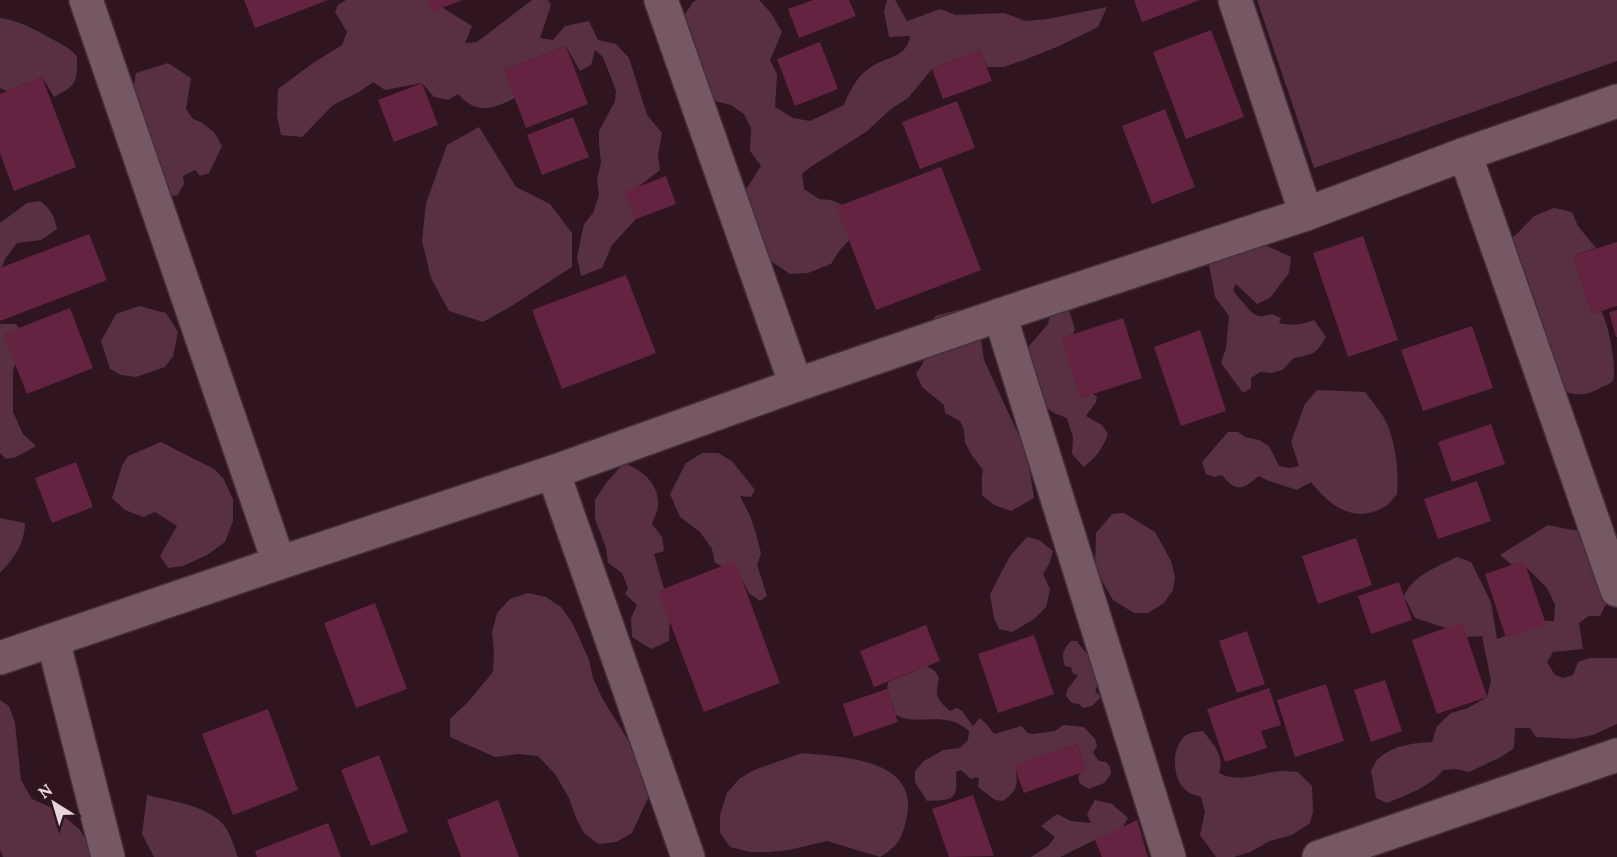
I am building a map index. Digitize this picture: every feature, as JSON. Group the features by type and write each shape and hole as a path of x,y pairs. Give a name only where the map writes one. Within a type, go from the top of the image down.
{"street":[{"path":"86,0 279,563"},
{"path":"661,0 796,385"},
{"path":"1235,0 1306,214"},
{"path":"0,658 553,472 1000,315 1306,214 1465,154 1617,101"},
{"path":"1465,154 1617,590"},
{"path":"1000,315 1169,857"},
{"path":"553,472 688,857"},
{"path":"53,640 108,857"},
{"path":"1319,857 1617,755"}],"shaded area":[{"path":"346,0 430,0 472,26 465,43 477,42 532,0 548,0 551,5 540,38 553,40 565,26 589,21 598,40 616,44 629,58 647,115 662,133 658,155 660,170 638,187 626,192 636,219 612,245 602,268 581,276 577,257 584,224 593,213 599,195 597,179 601,163 599,131 615,101 616,91 603,57 595,50 591,65 580,71 566,46 504,70 515,98 485,108 471,105 458,94 448,100 434,97 422,83 385,90 373,82 333,105 302,137 281,135 277,116 278,89 342,45 347,32 335,12 338,5"},
{"path":"697,0 759,0 771,13 782,32 770,60 777,74 775,107 793,118 810,121 844,105 851,89 862,74 877,63 905,49 910,36 889,37 884,12 887,0 895,0 907,21 940,9 956,15 1004,13 1026,21 1107,7 1098,27 1024,60 1004,67 987,67 980,50 932,69 908,98 891,109 866,132 802,174 804,189 819,199 831,200 850,208 856,233 839,251 831,264 808,273 790,274 765,257 743,194 761,166 750,151 751,128 744,114 731,105 703,98 678,25 693,2"},
{"path":"1257,0 1617,0 1617,61 1314,168"},
{"path":"0,18 34,29 65,46 77,56 76,77 72,85 54,97 42,77 7,91 0,88"},
{"path":"168,63 191,78 186,109 193,119 214,132 222,146 209,173 200,176 195,170 183,176 184,184 177,196 166,195 131,102 136,73"},
{"path":"479,127 516,187 550,204 572,233 572,267 483,322 449,311 431,278 422,241 426,203 447,145"},
{"path":"40,201 51,213 57,229 41,240 17,243 5,259 0,272 0,223 27,203"},
{"path":"1554,208 1572,212 1578,226 1596,248 1573,256 1592,314 1601,311 1612,346 1613,381 1583,394 1574,394 1556,388 1526,300 1525,275 1505,246 1534,216"},
{"path":"1263,244 1291,257 1289,273 1270,298 1257,304 1236,284 1233,290 1254,314 1260,316 1272,314 1281,318 1279,323 1288,324 1301,324 1314,320 1326,337 1313,353 1294,358 1282,370 1272,373 1260,372 1251,378 1251,388 1243,393 1221,363 1226,348 1229,316 1215,297 1209,264 1215,248"},
{"path":"1066,301 1075,329 1073,334 1062,338 1081,398 1093,394 1097,397 1086,416 1102,425 1108,434 1099,452 1084,467 1072,454 1073,437 1067,418 1056,414 1031,398 1022,360 1028,347 1048,324 1053,302"},
{"path":"139,306 166,313 178,332 173,356 165,367 136,377 121,375 110,369 101,341 116,314"},
{"path":"961,309 980,332 984,360 1027,453 1034,498 1011,511 994,505 982,495 983,470 965,442 964,430 960,421 945,413 944,405 922,387 916,374 923,363 935,316"},
{"path":"0,324 16,324 25,336 13,371 13,412 23,434 36,446 16,457 6,459 0,453"},
{"path":"1317,390 1365,392 1382,415 1393,440 1398,477 1397,494 1386,506 1373,512 1352,513 1334,505 1311,482 1297,490 1259,476 1244,487 1236,487 1222,475 1214,477 1206,474 1202,462 1228,432 1238,432 1269,446 1279,466 1290,468 1299,466 1291,442 1305,404"},
{"path":"161,442 214,469 223,478 233,499 233,521 225,542 207,555 183,566 168,568 160,556 177,526 155,512 143,517 125,510 112,498 122,466 128,456"},
{"path":"702,453 718,453 732,461 755,490 751,497 740,496 750,516 761,553 757,565 767,596 760,601 749,593 739,574 715,563 712,549 700,532 680,517 670,494 686,463"},
{"path":"624,463 643,474 653,484 658,497 657,510 652,524 662,537 664,551 654,554 670,609 669,641 651,649 632,637 631,618 637,605 625,594 628,588 622,573 608,563 606,548 595,519 595,500 606,483"},
{"path":"1124,513 1155,532 1171,561 1175,577 1173,590 1164,603 1148,613 1134,613 1113,600 1095,569 1096,533 1112,514"},
{"path":"0,518 25,523 23,538 18,550 0,573"},
{"path":"1548,525 1595,533 1617,595 1605,606 1600,616 1589,616 1579,623 1583,649 1553,652 1547,662 1555,675 1563,678 1573,675 1578,662 1589,658 1617,658 1617,724 1593,735 1573,739 1536,737 1530,728 1515,728 1514,748 1501,757 1469,772 1456,769 1443,770 1425,786 1387,803 1376,798 1371,770 1379,758 1398,747 1432,742 1437,726 1451,713 1468,708 1487,697 1491,681 1482,636 1467,637 1415,618 1404,596 1408,589 1426,572 1457,557 1471,562 1491,602 1497,639 1545,621 1554,621 1555,605 1547,588 1521,562 1512,565 1500,555"},
{"path":"1027,537 1039,540 1053,551 1043,574 1050,589 1046,607 1034,619 1012,632 999,629 994,618 990,594 1010,556"},
{"path":"528,593 546,597 561,607 573,624 602,698 641,761 648,779 648,798 632,833 616,842 598,844 584,833 569,798 555,774 538,756 518,754 495,757 450,737 450,719 468,702 493,672 492,633 497,613 510,599"},
{"path":"1071,641 1077,641 1094,665 1099,683 1095,691 1101,697 1092,706 1083,708 1079,704 1072,703 1066,696 1067,690 1078,675 1073,674 1071,667 1065,666 1064,662 1066,647"},
{"path":"927,666 935,671 939,678 937,693 942,703 950,711 957,708 962,711 973,726 980,718 994,734 1021,726 1028,733 1033,734 1055,731 1063,725 1084,727 1095,739 1097,746 1093,753 1099,761 1106,762 1111,774 1104,783 1089,789 1080,784 1078,778 1080,773 1086,771 1077,744 1015,766 1017,777 1015,789 1003,801 995,800 978,787 977,777 971,779 961,770 956,772 956,788 953,796 947,799 927,801 915,782 915,771 924,761 943,750 960,748 968,740 969,731 951,721 913,719 896,715 887,689 888,682"},
{"path":"0,700 9,706 15,723 21,780 32,799 64,816 79,829 98,857 3,857 0,850"},
{"path":"1203,731 1219,755 1219,773 1242,777 1283,771 1298,772 1312,786 1313,812 1310,823 1292,835 1270,841 1250,852 1234,857 1216,857 1200,835 1205,812 1201,797 1189,793 1183,787 1175,765 1180,742 1189,734"},
{"path":"802,753 836,756 873,764 889,772 901,782 907,797 907,816 901,836 892,849 880,857 827,841 769,852 750,852 730,847 720,833 720,815 727,793 739,779 754,770"},
{"path":"147,795 187,804 215,817 222,823 232,839 238,857 154,857 142,834"},
{"path":"1095,800 1112,804 1128,818 1120,832 1101,842 1095,840 1060,857 1031,857 1048,846 1055,837 1041,826 1057,814 1071,821 1091,823 1087,814"}],"building":[{"path":"244,0 328,0 255,28"},
{"path":"427,0 463,0 431,12"},
{"path":"813,0 849,0 856,16 799,38 788,9"},
{"path":"1134,0 1200,0 1142,22"},
{"path":"1211,30 1244,117 1186,139 1153,52"},
{"path":"820,42 838,89 795,106 777,59"},
{"path":"566,46 588,104 526,128 504,70"},
{"path":"980,50 992,81 943,99 932,69"},
{"path":"42,77 76,167 14,191 0,153 0,94"},
{"path":"422,83 438,125 394,142 378,100"},
{"path":"957,101 975,148 920,169 902,122"},
{"path":"1165,109 1195,187 1152,204 1122,126"},
{"path":"573,117 589,157 542,175 527,135"},
{"path":"941,167 981,270 876,310 836,207"},
{"path":"666,176 676,204 636,219 625,192"},
{"path":"89,234 107,280 0,321 0,268"},
{"path":"1363,236 1398,340 1348,357 1313,253"},
{"path":"1617,242 1617,306 1592,314 1573,256"},
{"path":"626,275 656,353 562,389 532,310"},
{"path":"70,308 93,368 27,394 3,334"},
{"path":"1617,310 1617,337 1616,337 1609,312"},
{"path":"1123,318 1142,378 1081,398 1061,338"},
{"path":"1472,326 1493,388 1423,411 1401,350"},
{"path":"1200,330 1226,411 1181,426 1154,347"},
{"path":"1491,424 1505,464 1452,482 1438,442"},
{"path":"76,462 93,507 52,523 35,478"},
{"path":"1477,481 1491,521 1438,539 1424,499"},
{"path":"1356,538 1372,585 1318,604 1302,556"},
{"path":"735,561 780,683 704,712 658,591"},
{"path":"1524,561 1546,624 1506,638 1485,574"},
{"path":"1399,582 1412,620 1371,634 1358,596"},
{"path":"375,603 407,689 356,708 324,623"},
{"path":"1462,622 1487,697 1437,714 1412,640"},
{"path":"926,625 940,661 874,687 860,651"},
{"path":"1247,631 1265,684 1237,693 1219,641"},
{"path":"1034,635 1054,694 998,713 978,654"},
{"path":"1385,680 1402,731 1371,742 1354,690"},
{"path":"1326,684 1344,741 1295,757 1277,700"},
{"path":"1269,688 1281,725 1261,731 1267,748 1225,762 1207,709"},
{"path":"887,689 898,722 854,737 843,704"},
{"path":"268,709 298,790 233,815 202,734"},
{"path":"1077,744 1086,771 1024,793 1014,766"},
{"path":"379,755 408,832 371,846 341,770"},
{"path":"973,795 994,856 949,857 932,809"},
{"path":"498,800 519,857 461,857 447,820"},
{"path":"1137,820 1148,857 1102,857 1095,840"},
{"path":"328,823 341,857 257,857 255,851"}]}
